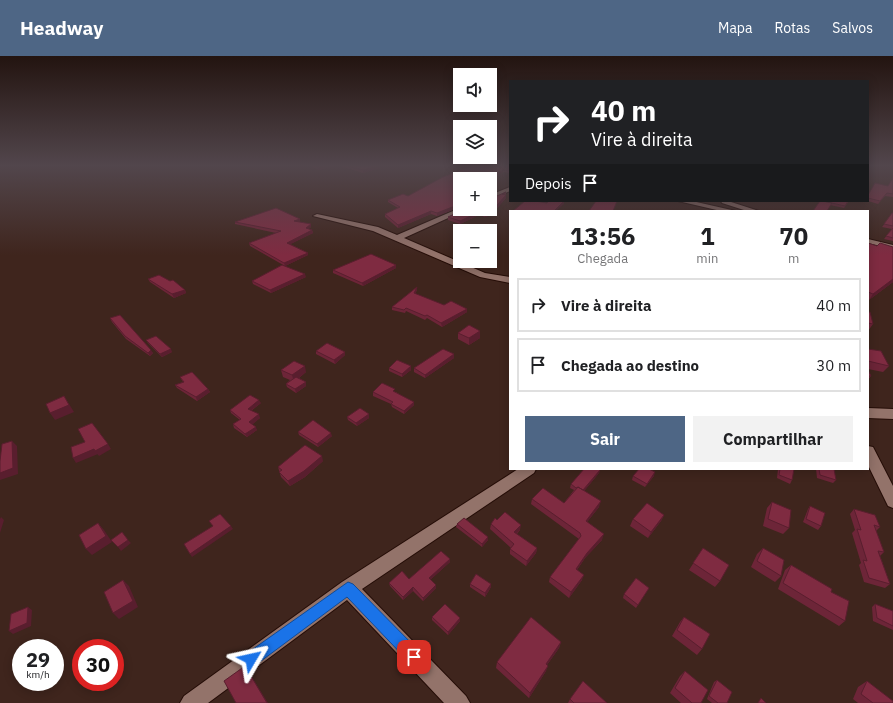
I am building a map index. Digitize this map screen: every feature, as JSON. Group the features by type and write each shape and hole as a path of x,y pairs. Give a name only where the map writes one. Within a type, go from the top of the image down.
{"street":[{"path":"686,202 727,210"},
{"path":"724,202 752,210"},
{"path":"398,238 453,214"},
{"path":"317,216 375,229 483,275 509,280"},
{"path":"869,241 893,247"},
{"path":"869,413 893,414"},
{"path":"869,453 893,500"},
{"path":"191,703 348,588 527,470"},
{"path":"348,588 459,703"}],"building":[{"path":"400,195 453,195 453,207 437,213 431,211 398,225 385,214 400,207 388,200"},
{"path":"506,195 497,205 497,196"},
{"path":"869,195 885,195 880,201 869,198"},
{"path":"524,202 563,202 555,210 514,210"},
{"path":"595,202 617,202 613,210 590,210"},
{"path":"819,202 832,203 828,210 814,210"},
{"path":"827,202 847,202 845,206"},
{"path":"276,208 300,219 294,221 311,224 306,228 312,230 287,243 308,253 284,263 249,243 281,231 235,222"},
{"path":"892,213 893,226 884,224"},
{"path":"453,215 453,216 471,216 460,221 448,217"},
{"path":"893,228 893,238 886,236"},
{"path":"869,243 877,246 880,243 893,247 893,279 873,294 869,292"},
{"path":"371,254 396,265 362,283 333,270"},
{"path":"282,265 305,274 270,290 252,281"},
{"path":"159,275 170,281 173,280 185,290 172,294 148,279"},
{"path":"417,287 414,293 444,305 451,301 467,309 441,323 427,315 425,316 406,308 404,310 392,307"},
{"path":"869,312 870,312 873,324 869,323"},
{"path":"120,315 151,350 148,353 125,336 110,318"},
{"path":"469,325 480,331 469,338 458,333"},
{"path":"156,336 171,349 160,354 146,340"},
{"path":"327,343 345,352 334,360 316,351"},
{"path":"443,349 454,354 425,375 414,368"},
{"path":"869,349 881,351 889,366 869,361"},
{"path":"397,360 411,366 402,374 389,368"},
{"path":"294,361 305,366 292,375 281,370"},
{"path":"192,372 208,389 196,397 175,385 184,382 180,377"},
{"path":"296,377 306,382 295,389 286,384"},
{"path":"382,383 395,389 393,391 414,402 404,411 391,404 393,402 373,392"},
{"path":"250,395 259,400 248,409 259,414 249,422 256,427 245,434 233,424 241,419 230,410"},
{"path":"64,396 69,405 50,413 46,404"},
{"path":"360,408 369,414 356,423 347,417"},
{"path":"313,420 331,433 317,444 298,432"},
{"path":"92,423 108,444 95,451 94,449 73,458 71,447 85,442 78,429"},
{"path":"12,441 13,468 0,473 2,444"},
{"path":"305,445 322,456 304,471 288,481 279,472 282,470 278,467"},
{"path":"583,470 600,470 583,490 578,487 576,488 571,484"},
{"path":"638,470 651,470 655,472 647,484 633,476"},
{"path":"780,470 794,470 792,480 779,475"},
{"path":"819,470 834,470 836,480 820,475"},
{"path":"578,487 601,501 586,521 604,534 587,553 576,569 584,575 571,592 550,577 581,536 580,533 532,499 543,488 564,503"},
{"path":"772,502 791,510 789,528 768,519"},
{"path":"647,503 664,515 651,532 633,519"},
{"path":"810,506 825,513 821,526 806,519"},
{"path":"854,509 875,515 880,527 874,525 884,552 878,551 890,584 869,578 863,560 867,561 857,529 861,530"},
{"path":"505,512 521,525 514,532 537,548 527,561 510,549 514,544 491,524 495,518 497,520"},
{"path":"220,514 231,526 190,554 184,544 213,526 209,521"},
{"path":"464,518 488,537 482,544 457,524"},
{"path":"98,523 106,536 86,549 79,535"},
{"path":"122,532 128,540 118,547 111,540"},
{"path":"703,548 729,565 720,581 693,563"},
{"path":"763,548 784,560 781,576 757,561"},
{"path":"441,551 450,559 429,578 436,585 423,598 413,587 403,597 389,583 402,571 409,579"},
{"path":"791,565 832,589 831,592 849,601 845,621 783,583"},
{"path":"476,574 491,584 485,593 470,584"},
{"path":"636,578 649,588 638,605 624,594"},
{"path":"123,580 133,601 113,613 104,592"},
{"path":"445,604 460,618 448,632 432,617"},
{"path":"875,604 893,611 893,626 877,618"},
{"path":"28,607 27,623 9,631 11,614"},
{"path":"531,617 561,642 546,664 548,666 530,693 497,662"},
{"path":"684,617 710,634 702,649 677,630"},
{"path":"245,666 267,703 236,703 224,681"},
{"path":"685,671 708,690 701,703 692,703 675,688"},
{"path":"717,680 732,692 727,703 718,703 709,696"},
{"path":"583,681 607,703 574,703 570,699"},
{"path":"867,681 893,701 893,703 873,703 861,694"},
{"path":"761,698 766,703 758,703"}],"route":[{"path":"251,659 348,588 414,657"}]}
